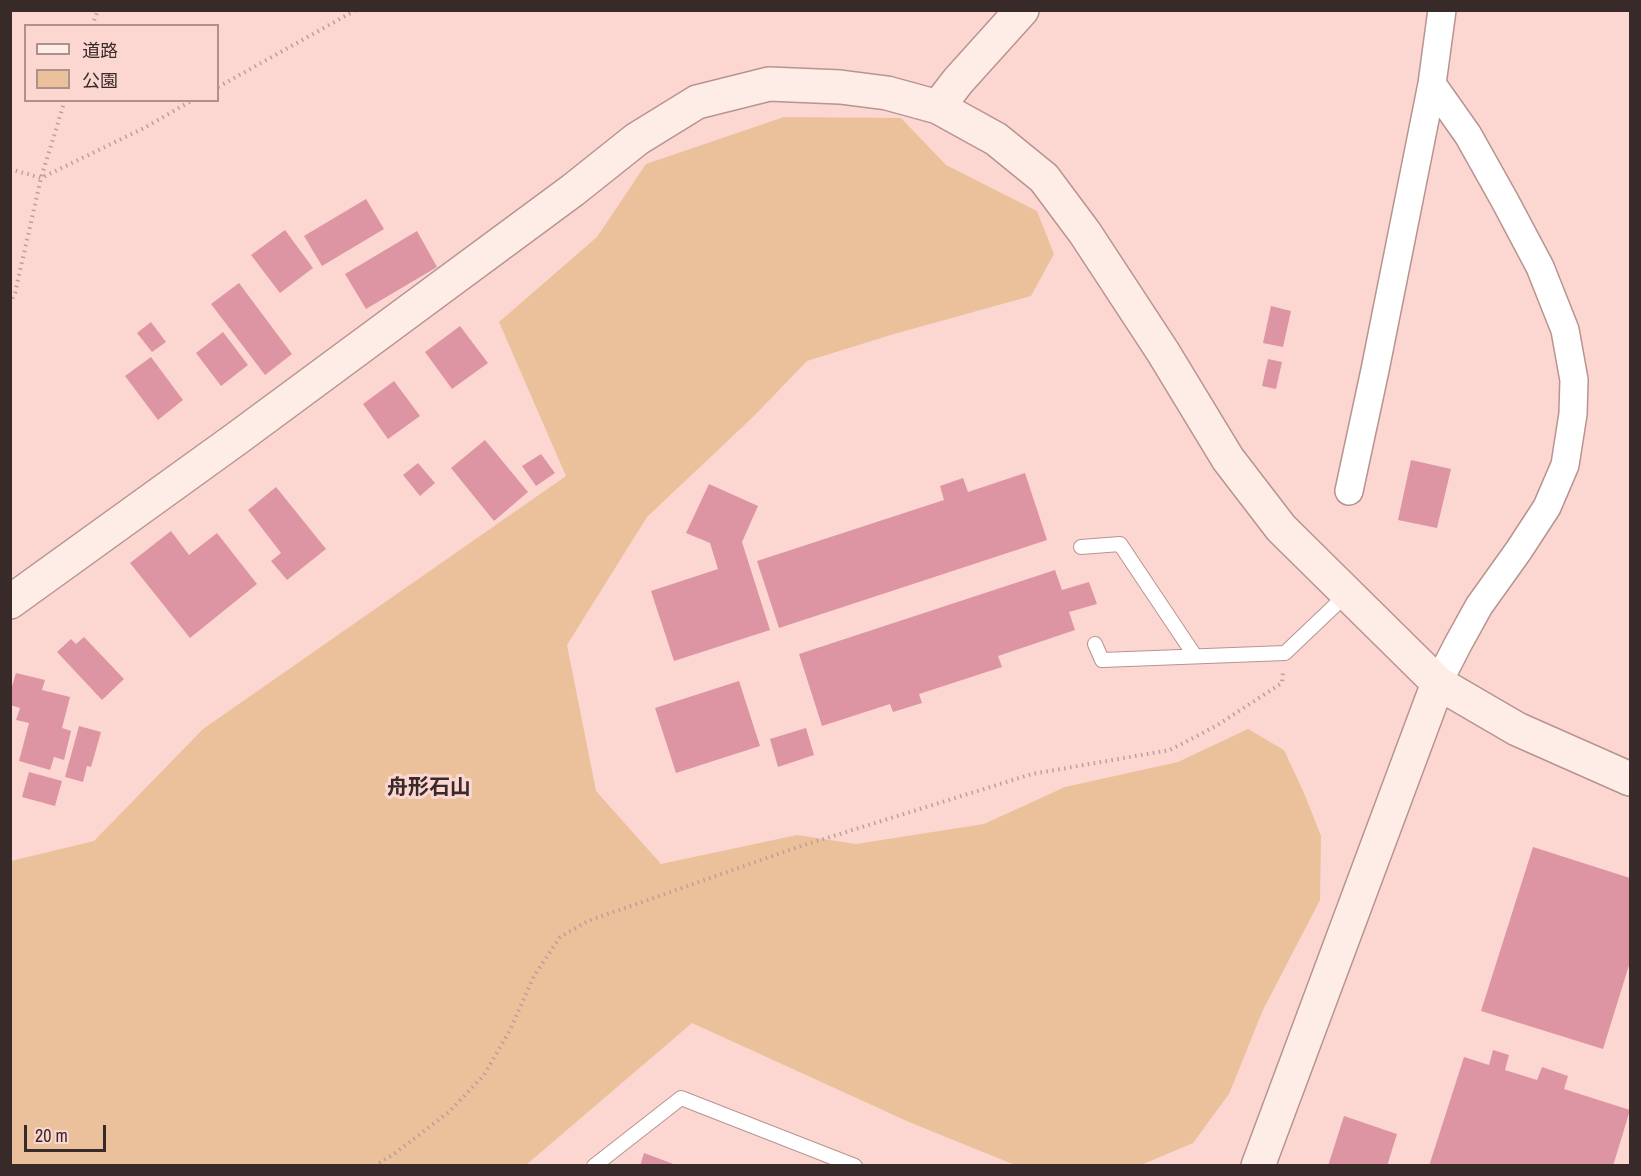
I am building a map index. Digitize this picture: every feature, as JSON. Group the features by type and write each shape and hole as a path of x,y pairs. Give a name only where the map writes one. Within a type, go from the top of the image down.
{"street":[{"path":"938,106 1022,10"},
{"path":"1349,491 1432,84 1442,10"},
{"path":"10,602 573,190 637,139 697,102 769,84 840,87 887,93 938,106 996,139 1044,178 1085,233 1163,352 1228,459 1281,528 1438,683 1517,729 1630,780"},
{"path":"1258,1166 1438,683 1479,606 1547,507 1565,465 1573,414 1574,380 1564,330 1540,267 1505,201 1468,135 1432,84"}],"lane":[{"path":"1081,547 1120,544 1195,656"},
{"path":"1095,644 1102,660 1285,652 1347,594"},
{"path":"594,1166 681,1098 855,1166"}],"path":[{"path":"219,86 356,10"},
{"path":"10,304 15,293 41,178 64,102"},
{"path":"10,169 41,178 144,128 190,102"},
{"path":"374,1166 394,1154 450,1111 484,1075 510,1030 534,976 560,938 588,921 798,847 1032,774 1170,750 1216,726 1281,683 1285,652"}],"green space":[{"path":"784,117 901,118 946,165 1037,211 1054,254 1031,296 807,361 754,416 647,517 567,645 596,791 661,864 797,835 856,844 984,824 1065,787 1178,762 1248,729 1284,750 1321,836 1320,900 1263,1010 1229,1094 1193,1143 1141,1165 1015,1165 909,1122 692,1023 526,1165 11,1165 11,861 94,841 203,729 566,476 499,322 597,237 646,164"}],"building":[{"path":"366,199 384,229 322,266 304,236"},
{"path":"285,230 313,268 280,293 251,255"},
{"path":"417,231 437,267 366,309 345,274"},
{"path":"239,283 292,354 265,375 211,304"},
{"path":"1271,306 1291,311 1283,347 1263,343"},
{"path":"151,322 166,342 152,352 137,333"},
{"path":"460,326 488,363 452,389 425,352"},
{"path":"223,332 248,365 221,386 196,353"},
{"path":"151,357 183,400 158,420 125,376"},
{"path":"1268,359 1282,362 1276,389 1262,386"},
{"path":"394,381 420,416 388,439 363,404"},
{"path":"485,440 528,492 494,521 451,468"},
{"path":"541,454 555,473 536,486 522,466"},
{"path":"1411,460 1451,469 1437,528 1398,520"},
{"path":"418,463 435,483 420,496 403,475"},
{"path":"1025,473 1047,540 779,628 757,561 944,500 940,486 963,478 968,492"},
{"path":"709,484 758,506 742,542 770,630 674,661 651,591 718,569 710,543 686,533"},
{"path":"276,487 326,549 287,580 271,561 281,553 248,510"},
{"path":"171,531 189,555 217,533 257,584 190,638 130,563"},
{"path":"1055,570 1062,590 1089,582 1097,604 1069,612 1075,630 998,656 1002,667 919,694 922,703 893,712 890,704 822,726 799,654"},
{"path":"84,637 124,679 102,700 57,652 71,639 76,644"},
{"path":"16,673 45,680 42,690 70,697 62,728 71,731 64,760 54,757 50,770 19,761 29,723 16,720 20,708 10,705 10,693"},
{"path":"739,681 760,746 676,773 655,708"},
{"path":"79,726 101,732 91,767 87,766 83,782 65,777"},
{"path":"806,728 814,755 778,767 770,739"},
{"path":"29,772 62,781 55,806 22,797"},
{"path":"1533,847 1630,878 1630,962 1603,1049 1481,1011"},
{"path":"1493,1050 1509,1055 1505,1070 1537,1080 1542,1067 1568,1076 1564,1089 1630,1110 1613,1166 1429,1166 1464,1057 1489,1065"},
{"path":"1344,1116 1397,1134 1387,1166 1328,1166"},
{"path":"644,1153 676,1165 676,1166 640,1166"}],"district":[{"name":"舟形石山","path":"429,788"}]}
